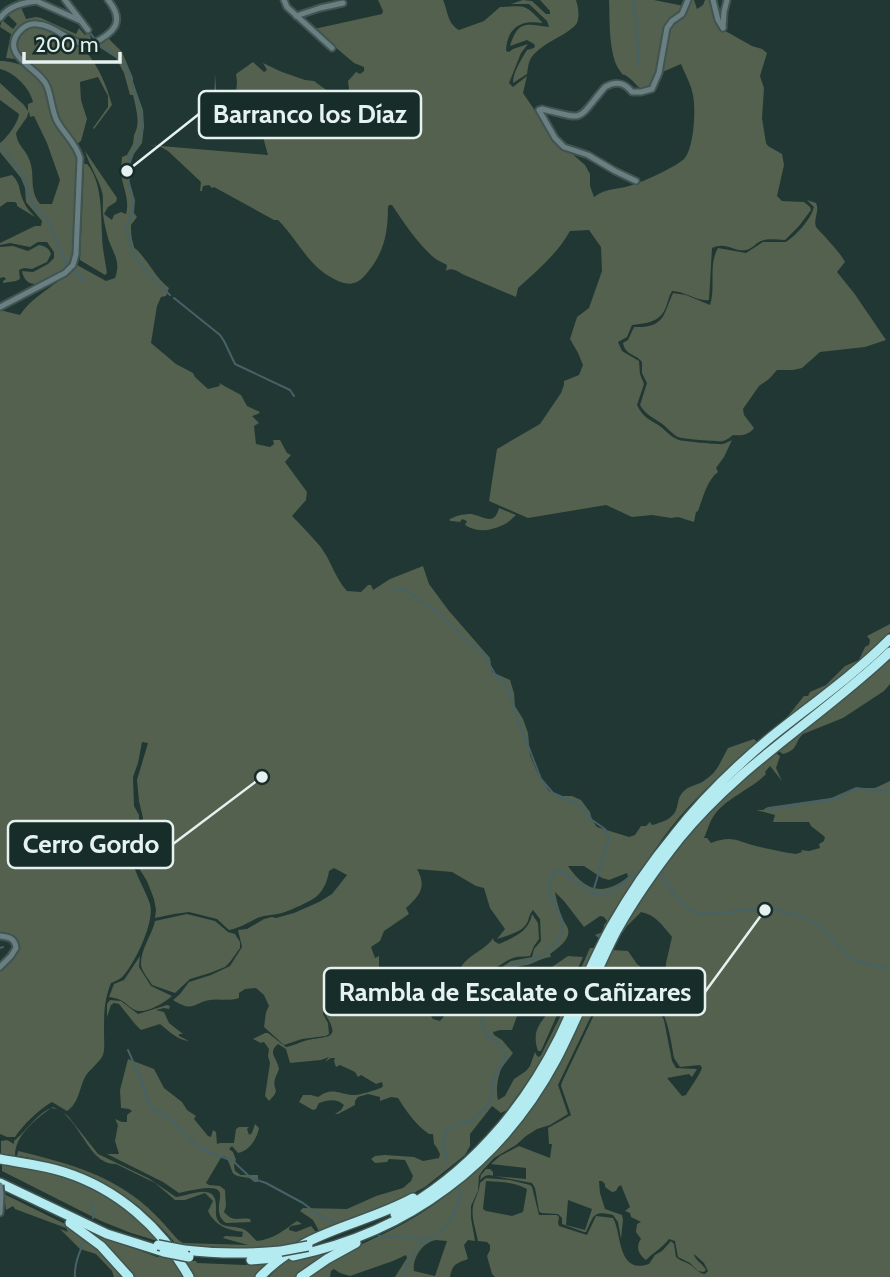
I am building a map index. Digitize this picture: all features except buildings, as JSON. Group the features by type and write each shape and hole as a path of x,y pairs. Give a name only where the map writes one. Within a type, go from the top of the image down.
{"highway":[{"path":"278,1255 341,1238 405,1209 430,1194 500,1140 538,1090 555,1062 623,906 694,811 739,766 890,639"},
{"path":"656,864 734,781 890,652"},
{"path":"467,1164 505,1121 535,1080 602,954"},
{"path":"0,1159 63,1171 114,1196 152,1225 189,1277"},
{"path":"0,1176 111,1230 161,1249"},
{"path":"0,1192 107,1234 187,1254 293,1256 355,1239 419,1209"},
{"path":"0,1192 47,1210 75,1226 101,1246 129,1277"},
{"path":"301,1277 327,1259 401,1222 419,1209 430,1194"},
{"path":"260,1277 313,1238 430,1194"}],"street":[{"path":"0,18 11,8 35,0 81,21"},
{"path":"65,0 88,30"},
{"path":"0,307 65,274 73,265 76,254 80,158 74,144 58,122 46,84 17,55 14,43 16,37 24,27 35,23 82,44 92,44 117,25 117,12 108,0"},
{"path":"284,0 286,8 331,48"},
{"path":"636,181 589,155 564,147 555,138 539,110 578,117 585,113 609,85 622,83 632,92 652,89 659,73 667,28 681,14 688,0"},
{"path":"713,0 723,28 723,12 727,0"},
{"path":"296,16 343,3"},
{"path":"0,936 9,937 16,948 0,967"},
{"path":"0,1192 0,1212"}],"green space":[{"path":"378,0 443,0 450,20 459,30 484,21 500,7 520,6 542,22 521,24 512,31 506,51 528,44 521,53 509,83 513,87 527,76 523,93 553,137 585,165 590,174 594,197 653,176 680,162 687,154 694,119 691,87 681,64 660,73 670,27 689,0 694,0 697,9 705,0 712,0 720,28 767,53 760,76 764,88 762,118 766,143 782,154 784,165 777,196 782,201 804,202 811,210 785,240 764,240 746,250 726,246 712,248 709,300 672,291 660,316 652,321 632,325 627,337 618,342 622,351 639,361 644,384 637,405 645,416 679,440 724,444 732,440 716,468 718,472 708,484 694,522 678,517 632,517 606,505 528,518 489,501 497,449 540,424 561,393 564,381 579,375 583,365 570,339 577,317 589,308 602,271 601,247 589,230 570,231 553,254 518,288 516,297 454,270 446,271 447,265 426,250 392,205 389,205 386,234 377,258 359,280 343,283 317,267 278,220 209,185 203,186 200,191 201,182 168,151 149,145 268,155 250,103 214,102 215,74 217,100 237,100 239,97 236,93 236,74 253,62 264,72 267,70 263,63 282,72 314,81 340,100 349,89 348,81 356,72 360,74 364,71 364,67 354,63 314,29 382,14"},
{"path":"523,0 532,1 546,14 550,14 540,0 576,0 578,17 573,27 536,52 530,60 527,74 513,83 522,58 527,50 535,46 527,40 510,46 516,32 529,25 549,27 547,21 529,4 511,4"},
{"path":"609,0 654,0 684,6 664,28 657,73 651,88 642,89 622,74 616,64 610,37"},
{"path":"21,7 26,19 41,18 76,34 79,28 85,35 89,32 91,39 84,40 48,24 30,22 22,25 13,36 11,46 16,59 6,58 11,34 0,27 2,20 13,29 17,24 7,14"},
{"path":"33,26 81,45 107,37 122,52 133,78 143,110 144,126 142,143 131,162 129,182 137,217 131,225 132,238 134,248 169,288 157,306 151,343 176,364 193,373 208,389 220,386 219,383 241,395 247,406 260,412 252,416 259,423 254,426 256,444 270,447 274,444 273,440 280,440 291,455 285,462 307,492 306,500 292,516 320,546 347,591 361,592 368,585 371,585 373,590 390,579 423,566 429,584 490,658 492,672 510,680 515,706 528,733 530,755 549,791 581,800 597,827 629,837 635,835 641,826 650,822 652,825 659,823 672,816 682,793 687,788 703,782 713,773 728,748 754,739 757,742 707,788 673,825 646,863 601,940 595,935 603,932 607,921 604,917 600,916 584,927 555,892 568,929 566,940 550,954 551,957 510,970 502,967 511,961 532,957 534,949 541,941 540,919 533,910 526,925 497,939 505,929 490,908 484,888 452,872 417,869 422,886 406,908 409,914 384,931 380,941 371,947 375,958 379,956 379,967 389,990 397,990 407,996 407,1005 367,997 341,1001 324,1009 329,1034 284,1045 264,1027 269,1006 264,995 256,988 245,989 239,993 239,998 204,1001 189,1007 173,1000 189,982 230,966 242,947 238,930 247,929 264,919 294,913 319,902 332,894 347,875 334,868 329,871 327,881 317,896 295,908 260,917 229,930 217,919 189,912 155,918 154,899 139,863 143,818 137,780 148,743 142,742 133,777 134,806 139,815 134,864 150,904 147,930 129,969 121,978 111,983 105,1008 103,1055 85,1077 74,1104 67,1111 52,1102 32,1118 15,1137 7,1137 0,1134 0,969 15,953 19,943 16,938 0,933 0,310 20,315 77,265 106,281 115,278 117,263 105,224 103,211 102,192 85,151 117,198 104,214 112,220 114,215 121,212 126,214 122,157 127,155 133,144 138,121 133,95 130,95 124,73 116,58 99,47 87,53 102,78 112,105 94,129 108,107 108,96 98,77 80,82 81,100 87,119 81,141 77,144 58,116 45,78 20,54 19,38","holes":["568,866 584,866 609,880 627,873 628,877 610,887 595,888 581,881"]},
{"path":"0,61 14,63 37,76 45,88 54,116 77,154 74,257 56,277 39,284 25,279 22,271 33,272 54,258 54,252 47,242 38,242 30,247 10,243 0,245 35,226 41,226 42,221 26,202 21,178 0,152 0,143 12,130 19,114 0,100 0,83 28,111 28,104 33,102 21,81 0,69","holes":["29,111 30,117 34,116 47,143 60,180 52,204 40,204 36,198 31,165 17,138 16,133"]},
{"path":"84,164 92,171 98,188 107,273 105,275 80,260"},
{"path":"12,175 25,204 35,217 15,202 7,202 0,207 0,178"},
{"path":"807,200 817,206 816,227 845,262 837,272 886,340 865,347 820,352 802,368 777,370 759,386 743,409 744,415 754,428 747,434 733,435 720,441 678,437 647,414 640,405 647,383 642,373 642,362 626,350 623,343 628,340 634,327 652,325 661,319 673,293 686,295 710,305 713,262 718,248 746,253 763,242 786,242 803,227 812,212 814,207"},
{"path":"39,245 51,254 47,262 32,269 19,270 20,279 3,283 6,279 0,278 0,247 13,246 28,251"},
{"path":"499,508 516,515 507,523 493,529 475,529 465,525 467,521 462,519 460,522 449,520 471,514 491,519"},
{"path":"890,624 890,632 859,659 870,640 867,636"},
{"path":"890,656 890,684 884,691 843,718 803,734 788,752 783,754 777,750"},
{"path":"858,661 784,721 810,692 826,685 845,666"},
{"path":"774,752 780,756 776,768 782,781 770,766 760,780 718,810 704,838 711,843 724,839 734,840 796,854 802,852 801,850 820,848 819,844 825,837 809,822 773,822 775,815 756,810 831,798 854,788 875,788 890,781 890,1277 495,1277 487,1256 490,1245 478,1241 473,1215 480,1183 486,1178 530,1185 539,1215 557,1215 559,1226 587,1235 596,1216 613,1218 622,1251 631,1264 649,1264 671,1241 676,1257 698,1271 690,1263 678,1257 675,1241 669,1239 646,1260 644,1258 638,1248 641,1239 636,1232 637,1224 641,1222 625,1211 630,1207 621,1185 612,1192 599,1181 605,1209 622,1215 621,1239 618,1222 613,1215 595,1215 584,1232 562,1224 562,1218 558,1214 541,1213 532,1183 496,1176 526,1179 526,1168 491,1164 519,1146 550,1158 552,1144 549,1144 548,1128 571,1115 562,1082 604,994 610,988 632,991 652,1000 664,1020 672,1061 676,1068 697,1069 692,1077 689,1074 667,1078 682,1096 686,1095 702,1068 700,1065 680,1067 674,1058 668,1026 661,1009 652,998 635,990 649,989 659,984 667,985 674,994 684,992 676,979 665,980 672,937 655,918 641,912 614,945 660,871 690,834","holes":["486,1181 527,1189 523,1212 512,1216 483,1209","568,1200 592,1209 585,1230 566,1225","694,1254 708,1271 705,1274 698,1271 706,1270"]},
{"path":"187,914 215,921 228,932 235,934 240,948 225,967 190,979 175,993 152,985 143,970 141,959 155,921"},
{"path":"532,914 538,923 539,939 530,956 515,957 487,974 477,991 483,1002 500,969 522,978 529,995 512,1030 493,1032 513,1053 500,1072 498,1100 505,1096 514,1079 530,1066 535,1052 539,1057 541,1055 590,948 596,948 553,1039 533,1074 507,1110 501,1113 492,1106 470,1134 470,1146 465,1155 425,1187 319,1231 313,1220 300,1211 303,1208 347,1209 403,1188 411,1181 413,1176 405,1160 389,1159 387,1162 375,1163 371,1159 375,1156 414,1157 423,1161 439,1158 440,1154 434,1144 433,1134 429,1134 415,1122 398,1098 391,1097 380,1101 380,1097 368,1094 358,1097 355,1105 338,1114 335,1114 344,1105 335,1100 319,1103 313,1110 299,1102 303,1095 318,1097 331,1091 355,1095 383,1086 382,1082 376,1084 361,1075 358,1077 355,1072 340,1065 336,1067 335,1058 325,1062 329,1057 290,1063 286,1049 278,1044 273,1050 279,1069 274,1083 276,1092 269,1101 265,1096 270,1063 269,1049 264,1042 253,1039 268,1033 286,1047 326,1037 332,1033 332,1028 325,1014 335,1005 366,1001 406,1009 411,1007 411,993 422,995 421,1005 433,1019 440,1021 451,1004 463,964 493,938 499,944 520,933 528,925"},
{"path":"612,950 628,951 645,970 648,979 632,988 613,985 604,989 558,1085 568,1114 537,1129 494,1158 479,1176 478,1191 471,1206 475,1241 468,1240 464,1245 468,1259 452,1269 450,1277 395,1277 407,1258 406,1255 350,1276 334,1269 330,1277 306,1277 337,1256 426,1210 494,1154 517,1129 552,1076","holes":["431,1241 447,1241 435,1276 414,1271 415,1261 423,1247"]},
{"path":"140,956 139,967 151,986 172,996 144,1011 135,1010 121,1000 109,997 114,984 124,980"},
{"path":"568,956 583,957 541,1051 538,1051 536,1033 551,1009 556,993 542,984 541,979"},
{"path":"110,1000 121,1001 138,1014 170,1006 169,1009 156,1010 164,1012 169,1023 183,1034 179,1036 189,1041 177,1037 160,1024 141,1030 119,1004 111,1005 107,1017 107,1004"},
{"path":"128,1059 154,1069 164,1088 196,1116 194,1119 208,1136 211,1137 213,1130 216,1132 217,1144 234,1143 236,1129 239,1127 249,1127 249,1135 255,1124 259,1128 246,1150 238,1153 232,1146 229,1149 236,1160 235,1171 241,1175 258,1175 258,1182 235,1175 226,1157 222,1156 206,1183 225,1190 224,1212 227,1215 233,1219 250,1219 251,1222 226,1223 220,1216 219,1191 213,1188 179,1193 107,1154 119,1154 115,1141 118,1125 115,1119 127,1122 127,1115 132,1111 121,1108 120,1090"},
{"path":"51,1108 22,1135 15,1156 1,1154 1,1141 7,1140 14,1144 37,1117"},
{"path":"61,1112 68,1116 98,1154 148,1178 176,1197 202,1192 212,1194 216,1216 224,1226 245,1230 257,1241 274,1236 297,1221 302,1224 291,1226 289,1230 296,1232 311,1226 316,1232 294,1246 237,1249 178,1246 151,1217 108,1185 74,1170 17,1156 18,1151 67,1164 112,1182 144,1204 183,1243 248,1245 223,1238 242,1237 243,1232 227,1228 214,1220 208,1211 213,1201 205,1193 185,1200 175,1200 155,1183 116,1164 106,1162 97,1156"},
{"path":"2,1163 49,1172 86,1185 126,1209 161,1242 101,1221 2,1171"},
{"path":"486,1169 493,1172 493,1176 485,1176 480,1180"},
{"path":"4,1194 67,1225 98,1248 123,1277 114,1277 112,1271 96,1254 80,1249 60,1229 68,1232 66,1228 13,1206 6,1210"},
{"path":"93,1233 157,1257 174,1258 185,1277 134,1277 110,1248"},
{"path":"339,1249 324,1256 295,1277 269,1277 285,1260 303,1259"},
{"path":"184,1260 245,1265 269,1262 256,1277 194,1277"}],"waterway":[{"path":"635,0 639,64"},
{"path":"90,33 95,39"},
{"path":"99,44 116,55 125,66 141,116 142,131 127,166 133,203 127,225 129,239 142,266 170,295"},
{"path":"0,146 25,179 29,195 37,210 47,219 68,265"},
{"path":"72,269 84,281"},
{"path":"174,298 220,335 235,364 290,390 294,396"},
{"path":"390,588 407,591 440,614 484,655 510,694 541,779 553,793 580,805 592,820 605,829 609,838 593,892"},
{"path":"766,809 839,798 856,788 890,790"},
{"path":"447,1160 443,1141 445,1132 456,1124 471,1121 485,1109 492,1096 493,1080 506,1057 482,1024 485,1009 494,991 510,968 543,954 555,944 562,932 562,921 549,887 554,872 558,870 590,891 603,896 634,873"},
{"path":"661,872 677,898 694,912 787,912 819,926 853,959 890,968"},
{"path":"128,1050 147,1100 154,1110 169,1118 198,1146 233,1161 251,1178 303,1203 336,1224"},
{"path":"402,1277 419,1246 437,1234 450,1219 459,1202 459,1189"},
{"path":"91,1202 93,1218"},
{"path":"379,1236 419,1238 423,1241"},
{"path":"75,1277 76,1262 85,1239"}],"place":[{"name":"Barranco los Díaz","path":"127,171"},
{"name":"Cerro Gordo","path":"262,777"},
{"name":"Rambla de Escalate o Cañizares","path":"765,910"}]}
